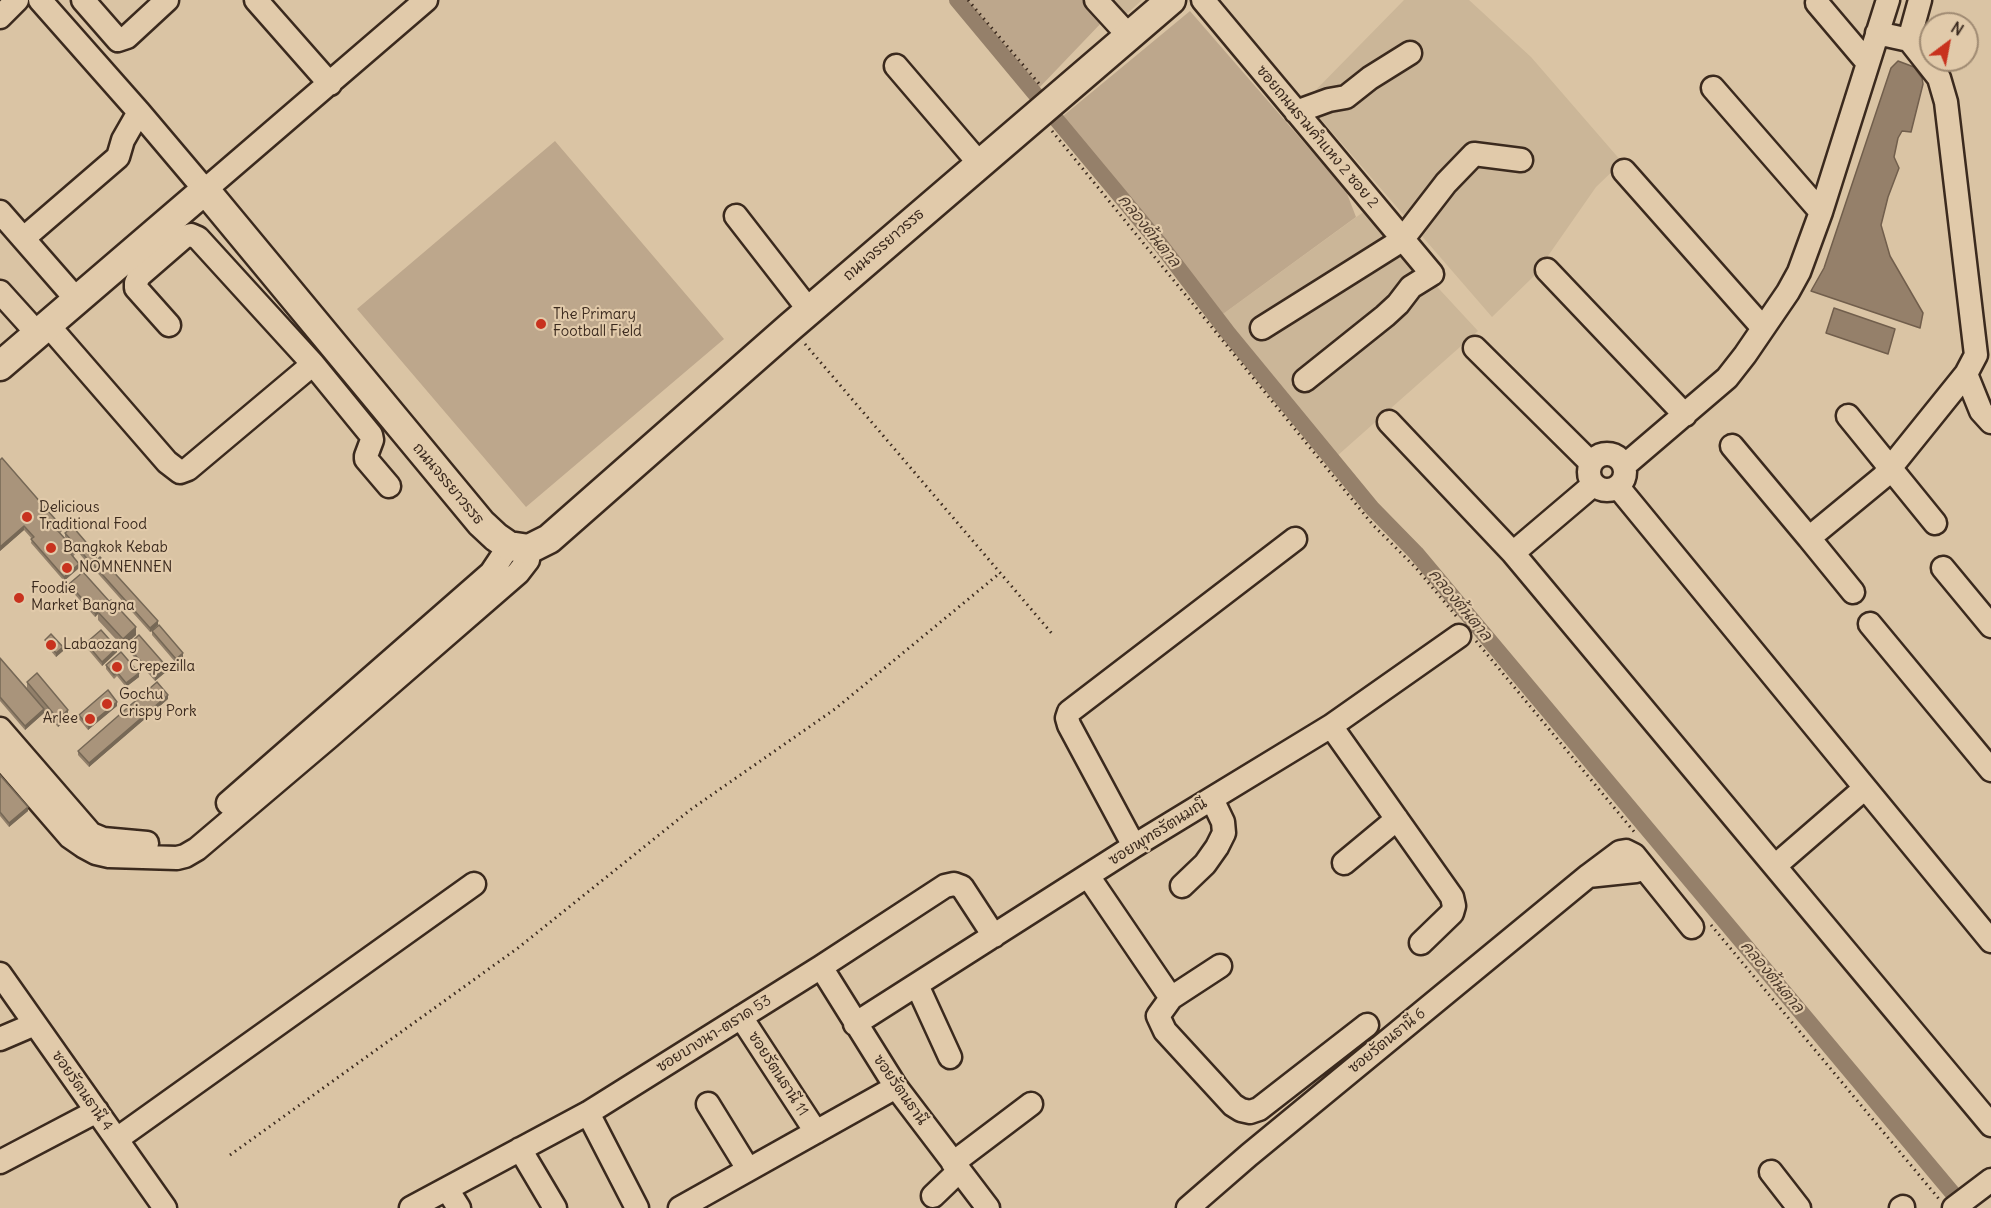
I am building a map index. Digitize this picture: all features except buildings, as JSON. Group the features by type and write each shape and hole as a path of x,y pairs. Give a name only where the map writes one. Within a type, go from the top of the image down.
{"main road":[{"name":"ถนนจรรยาวรรธ","path":"205,190 481,523 496,537 519,548 549,539 979,163 1171,0"},
{"path":"0,366 205,190"}],"street":[{"path":"0,17 17,0"},
{"path":"40,0 205,190 426,0"},
{"path":"83,0 118,40 127,37 158,3"},
{"path":"256,0 330,84"},
{"path":"1096,0 1129,36"},
{"name":"ซอยถนนรามคำแหง 2 ซอย 2","path":"1203,0 1432,274 1411,287 1385,316 1305,380"},
{"path":"1476,348 1592,474 1602,490 1621,477 1727,378 1799,272 1821,212 1888,0"},
{"path":"1909,40 1920,0"},
{"path":"1817,3 1867,62"},
{"path":"1809,538 1891,469 1966,374 1976,355 1946,102 1939,78 1909,40 1877,33"},
{"path":"1296,112 1329,100 1346,97 1370,78 1410,53"},
{"path":"896,66 979,163"},
{"path":"1713,88 1821,212"},
{"path":"24,238 118,157 123,140 139,112"},
{"path":"1262,328 1402,240 1446,183 1474,154 1521,160"},
{"path":"1624,171 1763,328"},
{"path":"0,212 77,300"},
{"path":"736,216 799,319"},
{"path":"169,325 136,288 136,283 139,276 184,237 191,234 198,238 313,364 371,435 372,440 366,459 389,486"},
{"path":"1547,270 1685,416"},
{"path":"0,292 43,329 167,462 180,472 188,469 313,364"},
{"path":"1966,374 1981,411 1991,422"},
{"path":"1848,416 1935,524"},
{"path":"1389,422 1513,553 1991,1125"},
{"path":"1732,446 1852,592"},
{"path":"1513,553 1592,474 1600,455 1617,457 1621,477 1866,788 1991,940"},
{"path":"1134,846 1069,725 1067,718 1069,712 1294,539"},
{"path":"0,756 59,812 91,834 103,839 165,845 177,844 187,839 323,731 518,573 528,560 519,548"},
{"path":"1943,568 1991,626"},
{"path":"1870,624 1991,770"},
{"name":"ซอยพุทธรัตนมณี","path":"855,1024 1134,846 1331,726 1464,632"},
{"path":"1331,726 1452,897 1454,906 1452,913 1421,943"},
{"path":"0,729 59,812"},
{"path":"1775,866 1866,788"},
{"path":"1182,886 1205,864 1224,832 1223,822 1212,799"},
{"path":"1344,863 1397,819"},
{"name":"ซอยรัตนธานี 6","path":"1188,1208 1249,1155 1588,876 1636,871 1643,866 1701,926"},
{"path":"1088,876 1171,998"},
{"path":"117,1139 474,884"},
{"name":"ซอยบางนา-ตราด 53","path":"411,1208 453,1198 520,1149 588,1113 821,967 945,886 954,884 962,887 994,936"},
{"path":"1220,966 1171,998 1158,1016 1165,1031 1233,1105 1241,1110 1250,1112 1259,1109 1367,1025"},
{"name":"ซอยรัตนธานี","path":"821,967 896,1087 988,1208"},
{"name":"ซอยรัตนธานี 4","path":"0,974 117,1139 157,1206"},
{"path":"917,985 950,1057"},
{"name":"ซอยรัตนธานี 11","path":"741,1017 816,1132"},
{"path":"0,1039 35,1024"},
{"path":"680,1208 896,1087"},
{"path":"708,1104 748,1170"},
{"path":"933,1196 956,1166 1032,1104"},
{"path":"0,1162 97,1111"},
{"path":"588,1113 637,1208"},
{"path":"520,1149 555,1208"},
{"path":"1772,1172 1799,1208"},
{"path":"1946,1203 1991,1180"}],"path":[{"path":"968,0 1034,80 1046,107 1373,525 1416,568 1464,632 1642,841"},
{"path":"799,319 1000,573 1054,636"},
{"path":"230,1155 518,948 690,810 836,709 1000,573"},
{"path":"1701,926 1946,1203"}],"shaded area":[{"path":"963,0 1087,0 1104,20 1038,89"},
{"path":"1105,0 1142,0 1122,18"},
{"path":"1404,0 1469,0 1531,57 1622,162 1596,187 1534,276 1492,317 1305,101"},
{"path":"1190,11 1346,191 1356,217 1223,314 1063,116"},
{"path":"1898,61 1914,67 1922,78 1923,84 1911,132 1902,131 1898,138 1894,157 1899,168 1881,225 1890,256 1923,313 1920,328 1811,291 1824,268 1891,68"},
{"name":"The Primary Football Field","path":"555,141 724,339 526,507 357,309"},
{"path":"1366,210 1478,331 1337,456 1223,314"},
{"path":"1834,308 1895,329 1888,354 1826,333"}],"waterway":[{"name":"คลองต้นตาล","path":"957,0 1160,244 1229,334 1372,508 1416,553 1965,1208"}],"place":[{"name":"The Primary Football Field","path":"541,324"},
{"name":"Delicious Traditional Food","path":"27,517"},
{"name":"Bangkok Kebab","path":"51,548"},
{"name":"NOMNENNEN","path":"67,568"},
{"name":"Foodie Market Bangna","path":"19,598"},
{"name":"Labaozang","path":"51,645"},
{"name":"Crepezilla","path":"117,667"},
{"name":"Gochu Crispy Pork","path":"107,704"},
{"name":"Arlee","path":"90,719"}]}
